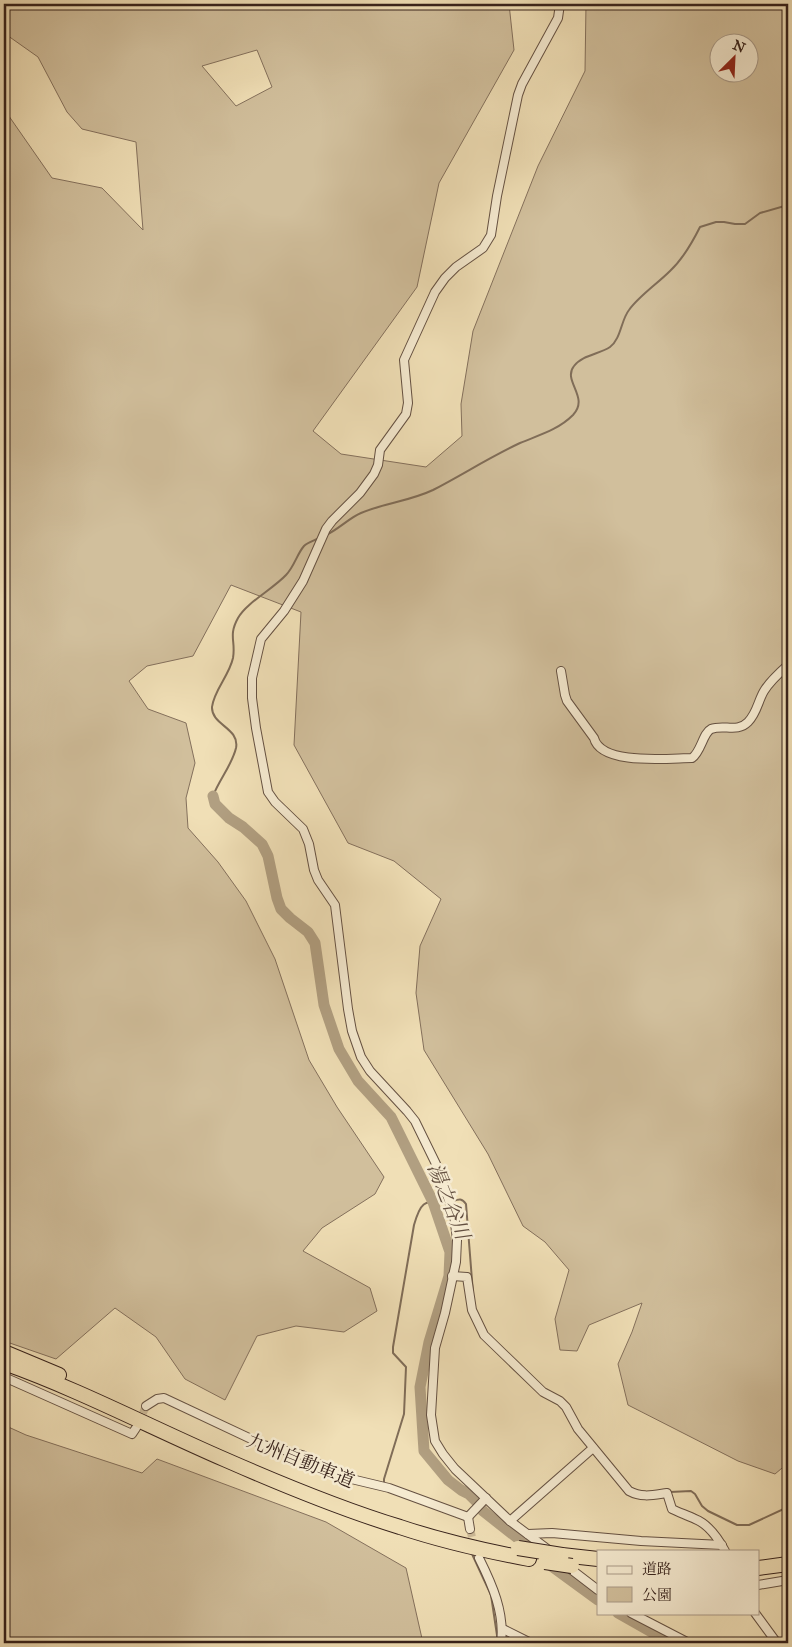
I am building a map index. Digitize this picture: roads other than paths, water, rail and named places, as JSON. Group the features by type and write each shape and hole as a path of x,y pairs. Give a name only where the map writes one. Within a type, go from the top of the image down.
{"highway":[{"name":"九州自動車道","path":"4,1352 253,1461 332,1493 433,1528 518,1548 597,1559"},
{"name":"九州自動車道","path":"4,1362 225,1459 329,1502 399,1527 439,1539 529,1560 597,1568"},
{"path":"760,1558 788,1555"},
{"path":"760,1568 788,1564"}],"street":[{"path":"560,4 558,18 522,84 518,95 497,196 492,232 488,242 445,278 435,292 404,360 408,403 406,414 380,450 378,465 374,474 360,494 326,528 303,581 284,611 262,636 258,644 252,678 252,698 268,792 275,802 306,834 318,880 333,900 336,910 348,1009 352,1030 361,1057 370,1071 415,1121 436,1164 451,1205 457,1240 456,1262 435,1348 431,1415 435,1441 455,1469 485,1499 597,1589"},
{"path":"561,671 564,695 599,748 630,759 658,759 692,758 701,747 707,732 711,729 734,729 746,724 753,716 763,692 770,682 788,665"},
{"path":"452,1276 467,1277 472,1310 484,1334 543,1392 566,1406 578,1430 629,1491 640,1496 667,1493 672,1509 683,1516 696,1519 712,1531 723,1548"},
{"path":"4,1377 132,1434 136,1428"},
{"path":"146,1406 157,1399 164,1398 264,1445 302,1455 343,1477 389,1488 471,1514"},
{"path":"510,1521 593,1448"},
{"path":"470,1529 471,1514 485,1499"},
{"path":"528,1534 552,1533 723,1548"},
{"path":"479,1558 493,1588 503,1629 502,1643"},
{"path":"760,1585 788,1580"},
{"path":"633,1614 689,1643"},
{"path":"756,1614 777,1643"},
{"path":"503,1629 531,1643"}],"waterway":[{"path":"326,535 361,513 433,490 509,448 561,425 573,415 579,402 571,377 574,366 582,359 614,344 626,314 679,261 700,227 716,222 745,224 760,213 788,205"},
{"path":"213,796 232,760 236,748 234,736 216,718 212,707 233,658 233,629 235,624 242,612 253,601 286,575 304,546 317,539"},
{"name":"湯之谷川","path":"213,796 215,804 229,818 243,827 262,844 268,856 281,909 308,932 315,943 324,1005 339,1049 358,1081 391,1117 433,1202 450,1252 449,1276 429,1342 420,1387 424,1451 448,1480 469,1494 483,1511 534,1551"},
{"path":"453,1201 460,1200 466,1204 473,1293"},
{"path":"384,1485 384,1479 404,1414 406,1367 393,1353 393,1347 414,1225 418,1212 428,1202 447,1202"},
{"path":"670,1492 691,1491 708,1511 737,1525 749,1525 788,1507"},
{"path":"472,1554 491,1595 498,1642"},
{"name":"湯之谷川","path":"546,1562 597,1599"},
{"name":"湯之谷川","path":"620,1614 671,1643"}],"tunnel":[{"path":"138,1424 146,1406"},
{"path":"470,1529 475,1549"}]}
